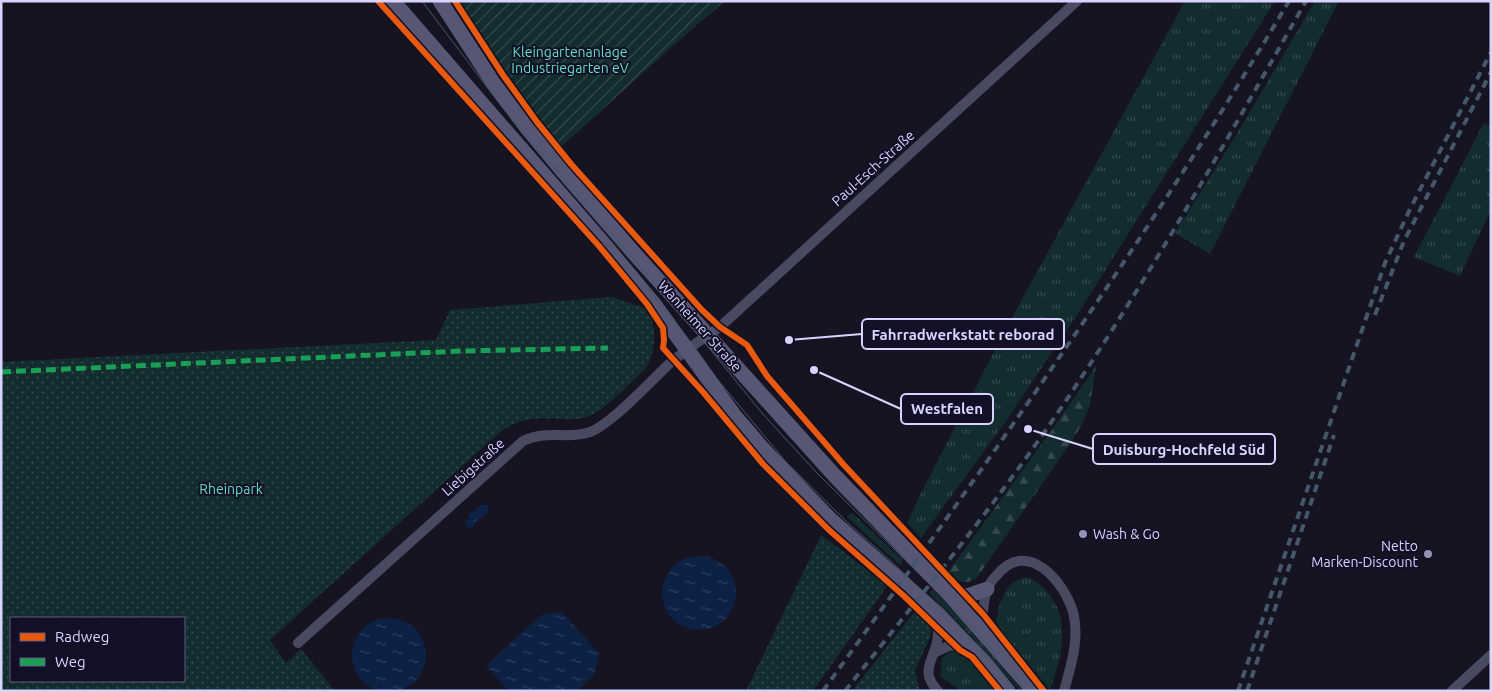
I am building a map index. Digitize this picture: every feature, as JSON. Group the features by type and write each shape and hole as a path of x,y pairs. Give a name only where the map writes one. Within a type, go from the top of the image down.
{"street":[{"name":"Wanheimer Straße","path":"393,1 604,243 654,304 734,415 794,482 847,534 938,614 1008,691"},
{"name":"Wanheimer Straße","path":"440,1 494,84 527,128 633,252 834,475 948,593 1031,687"},
{"name":"Paul-Esch-Straße","path":"686,350 720,327 1077,1"},
{"name":"Liebigstraße","path":"298,643 523,441 541,435 575,435 590,432 605,423 686,350"},
{"path":"982,632 987,589 996,576 1008,564 1023,560 1030,561 1044,569 1060,587 1073,612 1075,627 1072,664 1064,691"},
{"path":"948,593 967,596 987,589"},
{"path":"938,614 938,640 928,667 930,681 938,691"},
{"path":"934,653 948,646 967,644"},
{"path":"1452,691 1491,655"}],"green space":[{"name":"Kleingartenanlage Industriegarten eV","path":"459,1 725,1 562,146 528,104"},
{"path":"1185,1 1275,1 1079,312 1006,421 921,538 907,523 920,495 1002,336"},
{"path":"1315,1 1339,1 1210,254 1175,233 1238,132"},
{"path":"1484,123 1491,126 1491,210 1460,276 1414,257"},
{"name":"Rheinpark","path":"612,297 647,309 654,331 654,346 646,368 601,409 586,417 576,419 543,418 528,420 514,424 500,432 270,640 286,663 301,649 335,691 1,691 1,362 436,340 450,310"},
{"path":"1096,366 1090,405 1072,441 976,579 961,582 954,578 948,572"},
{"path":"851,512 903,560 900,565 847,517"},
{"path":"821,535 888,585 813,691 746,691"},
{"path":"1029,577 1043,588 1053,600 1062,628 1062,643 1050,690 996,624 1001,600 1008,587 1014,582"},
{"path":"933,589 1021,689 1020,691 963,627 929,593"},
{"path":"916,610 932,627 930,637 915,671 920,691 852,691"},
{"path":"957,651 970,659 995,691 961,691 940,676 942,658 949,652"}],"water":[{"path":"482,505 489,505 487,514 476,521 472,528 467,527 464,521 468,520 469,514"},
{"path":"699,556 713,559 725,567 733,579 736,593 733,607 725,619 713,627 699,630 685,627 673,619 665,607 662,593 665,579 673,567 685,559"},
{"path":"562,612 600,654 594,675 577,691 509,691 486,666 541,615"},
{"path":"382,618 396,618 410,624 420,634 426,648 424,669 410,686 396,692 382,692 368,686 358,676 352,662 352,648 358,634 368,624"}],"tram line":[{"path":"422,1 502,107 687,321 762,413 816,472 968,622 1027,691"},
{"path":"645,284 718,380 786,462 848,523 961,628 1016,691"},
{"path":"1446,691 1474,665 1491,653"}],"railway":[{"path":"823,691 1064,351 1179,178 1289,1"},
{"path":"845,691 986,512 1065,402 1129,304 1219,153 1306,1"},
{"path":"1238,691 1385,263 1410,209 1491,52"},
{"path":"1375,315 1404,241 1491,72"},
{"path":"1247,691 1334,435"}],"marked path":[{"path":"1,372 461,351 608,348"}],"cycle path":[{"path":"378,1 599,246 647,304 663,328 663,348 703,392 763,464 829,530 904,596 960,650 972,657 1000,691"},
{"path":"455,1 503,75 537,122 571,164 702,310 720,327 747,345 767,376 844,465 983,614 1044,691"}],"place":[{"name":"Fahrradwerkstatt reborad","path":"789,340"},
{"name":"Westfalen","path":"814,370"},
{"name":"Duisburg-Hochfeld Süd","path":"1028,429"},
{"name":"Wash & Go","path":"1083,534"},
{"name":"Netto Marken-Discount","path":"1428,554"}]}
